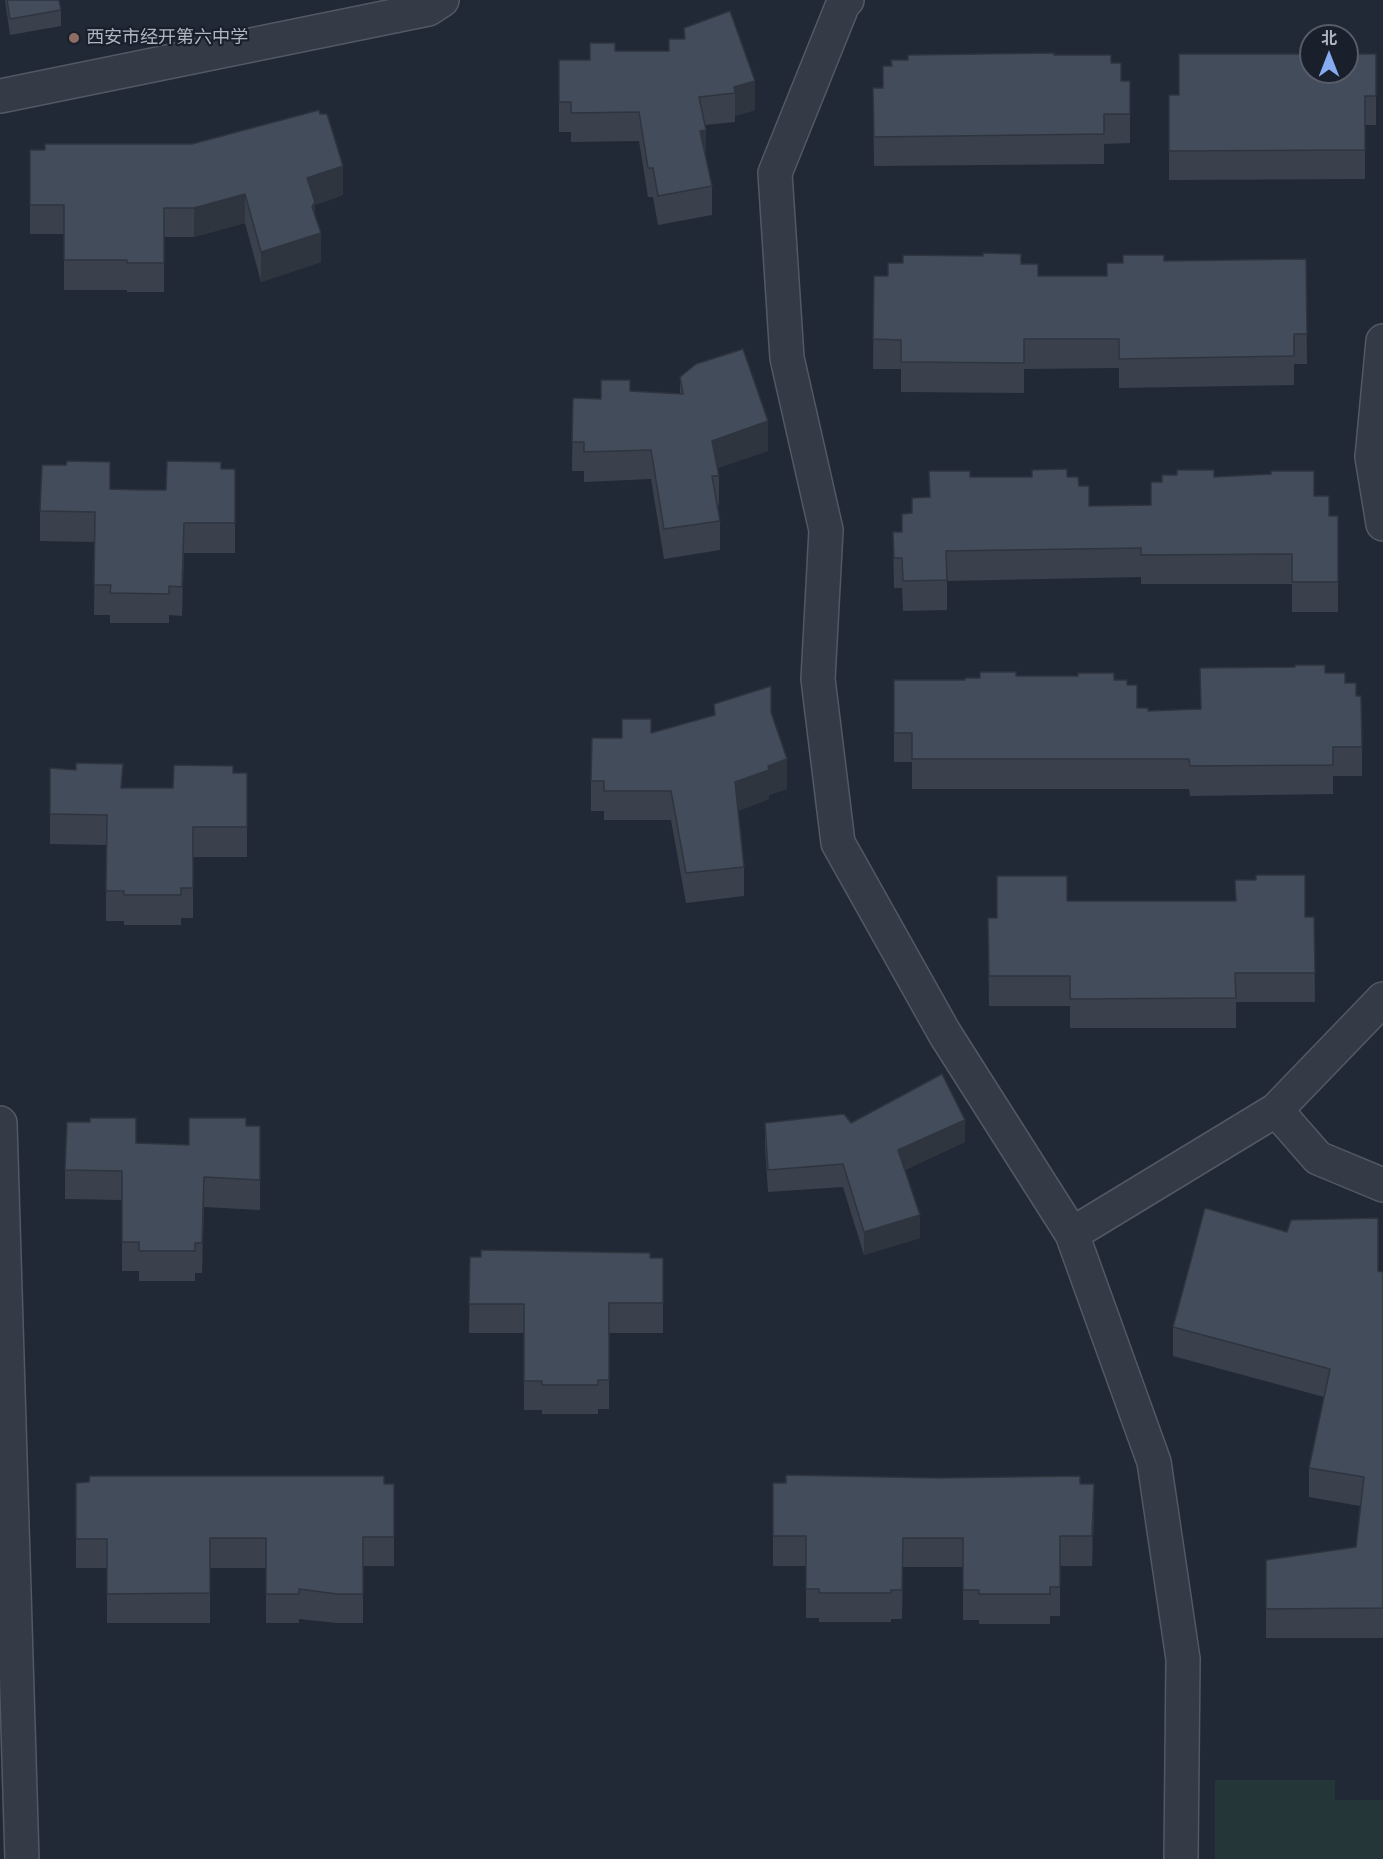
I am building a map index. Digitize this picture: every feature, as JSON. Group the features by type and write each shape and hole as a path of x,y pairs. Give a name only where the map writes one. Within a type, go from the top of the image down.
{"street":[{"path":"0,96 428,9 442,0"},
{"path":"837,1 775,173 787,358 826,530 818,679 838,843 945,1034 1072,1234 1154,1462 1183,1659 1181,1859"},
{"path":"1383,341 1372,457 1383,524"},
{"path":"1072,1234 1276,1110 1383,999"},
{"path":"1276,1110 1318,1158 1383,1185"},
{"path":"0,1123 22,1859"}],"shaded area":[{"path":"1215,1780 1335,1780 1335,1800 1383,1800 1383,1859 1215,1859"}],"building":[{"path":"7,0 59,0 61,10 10,19"},
{"path":"730,11 755,81 734,87 735,93 699,97 706,130 700,131 712,186 658,196 653,168 648,168 639,112 571,113 571,102 559,102 559,60 590,60 590,43 615,43 615,51 669,51 669,39 685,39 684,28"},
{"path":"1054,53 1054,55 1111,55 1111,63 1121,63 1121,81 1130,81 1130,114 1104,114 1104,134 874,137 873,88 883,88 883,66 892,66 891,60 908,60 908,55"},
{"path":"1179,54 1299,54 1299,84 1359,84 1359,54 1376,54 1376,96 1365,96 1365,150 1169,151 1169,95 1179,95"},
{"path":"319,110 320,114 327,114 343,166 307,178 315,202 312,207 321,233 261,252 245,194 194,208 164,208 164,263 127,263 127,260 64,260 64,205 30,205 30,150 45,150 45,144 192,144"},
{"path":"983,253 1021,254 1021,264 1038,264 1038,276 1107,276 1107,263 1123,263 1123,255 1164,255 1164,261 1306,259 1307,334 1294,334 1294,356 1119,359 1119,339 1024,339 1024,363 901,362 901,340 873,339 874,276 888,276 888,263 903,263 903,255 983,256"},
{"path":"743,349 768,421 712,441 719,476 712,476 720,521 664,529 651,450 584,452 584,442 572,442 573,398 601,399 601,380 630,380 630,391 683,394 680,377 696,364"},
{"path":"67,461 110,462 110,489 142,490 166,490 167,461 221,462 221,469 235,469 235,523 184,523 182,587 169,586 169,594 110,593 111,585 94,585 95,512 40,511 42,465 66,465"},
{"path":"1067,469 1067,477 1078,477 1079,486 1089,486 1089,506 1151,505 1151,482 1162,482 1162,475 1177,475 1177,470 1214,470 1214,477 1271,474 1271,471 1314,471 1314,496 1329,496 1329,516 1338,516 1338,582 1292,582 1292,554 1141,555 1141,548 946,551 947,580 903,581 902,558 894,558 893,532 902,532 902,514 912,513 912,498 930,497 929,471 970,471 970,477 1032,477 1032,470"},
{"path":"1295,665 1325,665 1325,673 1345,673 1345,683 1356,683 1356,696 1361,696 1362,747 1333,747 1333,765 1190,766 1189,759 912,759 912,733 894,733 894,680 965,680 965,678 980,678 980,672 1016,672 1016,676 1078,676 1078,673 1114,673 1114,680 1127,680 1127,685 1137,685 1137,708 1148,708 1148,711 1201,709 1200,668 1295,667"},
{"path":"771,686 771,712 787,759 768,766 769,770 735,782 744,867 686,873 671,791 604,791 604,781 591,781 592,738 622,738 622,719 651,719 651,733 715,715 714,704"},
{"path":"76,763 123,764 121,788 173,788 174,765 233,766 233,773 247,773 247,827 193,827 193,888 181,888 181,895 124,895 124,891 106,891 107,815 50,814 50,768 76,770"},
{"path":"1256,875 1305,875 1305,917 1314,917 1315,973 1235,973 1236,998 1070,999 1070,976 989,976 988,918 997,918 997,876 1067,876 1067,901 1236,901 1235,880 1256,880"},
{"path":"942,1074 965,1120 898,1150 920,1215 864,1232 843,1164 768,1170 765,1123 844,1114 851,1123"},
{"path":"90,1118 136,1118 136,1143 189,1145 189,1118 246,1118 246,1126 260,1126 260,1180 204,1177 202,1243 195,1243 195,1251 139,1251 139,1242 122,1242 122,1171 65,1170 67,1122 90,1122"},
{"path":"1205,1208 1287,1232 1291,1220 1378,1218 1378,1271 1383,1272 1383,1608 1266,1609 1266,1560 1356,1547 1364,1477 1309,1468 1330,1369 1173,1327"},
{"path":"481,1250 650,1253 650,1258 663,1258 663,1303 609,1303 609,1380 598,1380 598,1385 542,1385 542,1381 524,1381 524,1304 469,1304 470,1257 481,1257"},
{"path":"786,1475 937,1478 1080,1476 1080,1484 1094,1484 1092,1536 1060,1536 1060,1587 1050,1587 1050,1594 979,1594 979,1590 963,1590 963,1538 903,1538 902,1590 891,1590 891,1593 819,1593 819,1589 806,1589 806,1536 773,1536 773,1483 786,1483"},
{"path":"90,1476 384,1476 384,1484 394,1484 394,1537 363,1537 363,1594 337,1594 299,1589 299,1594 266,1594 266,1538 210,1538 210,1593 107,1594 107,1539 76,1539 76,1483 89,1482"}],"place":[{"name":"西安市经开第六中学","path":"74,38"}]}
